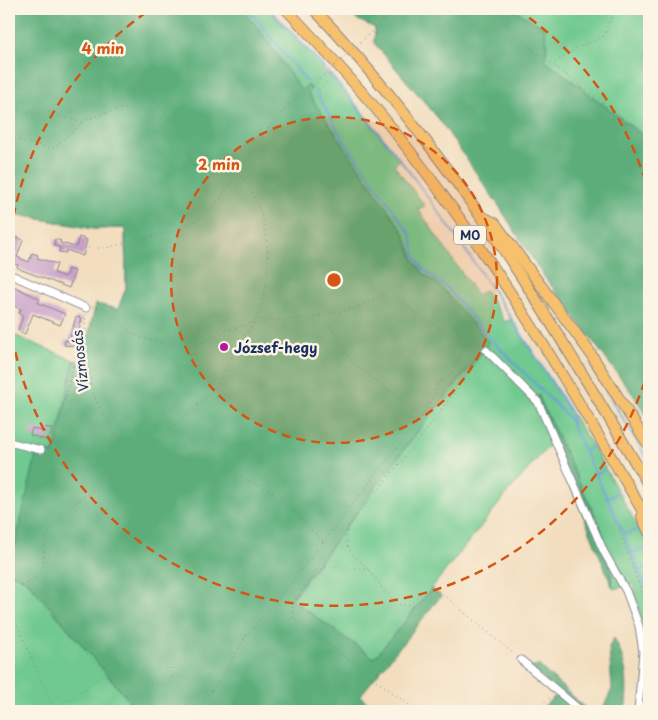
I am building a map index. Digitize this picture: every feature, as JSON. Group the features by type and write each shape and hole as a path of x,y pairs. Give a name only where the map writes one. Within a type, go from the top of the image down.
{"highway":[{"name":"M0","path":"286,9 377,110 471,235 532,328 649,522"},
{"name":"M0","path":"314,9 395,100 480,215 584,376 649,486"},
{"path":"480,215 495,223 584,343 649,446"},
{"path":"626,482 649,532"}],"street":[{"path":"9,274 86,308"},
{"path":"486,350 538,402 604,552 626,591 639,626 643,652 638,711"},
{"path":"9,442 41,450"},
{"path":"522,660 581,711"},
{"path":"648,711 649,690"}],"path":[{"path":"66,9 119,59 195,150 238,174 244,180 260,211 268,235 265,288 256,319 238,344 223,376 210,393 139,455"},
{"path":"88,248 105,248 171,232 201,218 220,199 270,126 288,106 375,29 392,9"},
{"path":"479,9 494,15 508,30 649,138"},
{"path":"554,64 576,48 603,37 615,9"},
{"path":"320,90 329,80"},
{"path":"288,106 290,97 300,95"},
{"path":"9,138 54,149 82,123 118,109 130,109 150,98"},
{"path":"9,107 32,114 50,112 82,123"},
{"path":"645,134 635,146 649,156"},
{"path":"197,711 229,666 245,637 421,417 435,394 437,384 446,380 457,365 462,351 479,346 480,343 469,337 442,332 432,321 416,316 408,305 390,292 356,308 320,316 275,321 256,319"},
{"path":"59,449 55,440 86,308 93,305 106,308 132,333 142,338 187,348 195,347 225,330 254,322"},
{"name":"Vízmosás","path":"86,308 92,392 100,412 115,433 139,455"},
{"path":"320,316 339,338 352,360 408,404 421,417"},
{"path":"486,350 428,428 348,527 344,539 348,548 369,570 384,591 400,605 409,604 427,590 440,592 522,660"},
{"path":"9,370 16,351"},
{"path":"21,584 38,577 44,568 46,541 51,528 111,474 116,460 115,433"},
{"path":"41,450 65,449 99,460 116,460 139,455 167,459 203,452 215,456 246,480 273,492 323,541"},
{"path":"619,530 643,596 649,639"},
{"path":"369,570 326,566 313,572 292,605 293,618 416,711"},
{"path":"9,577 21,584 136,711"},
{"path":"9,606 57,711 62,704 105,675"},
{"path":"533,711 557,691"}],"green space":[{"path":"9,9 268,9 321,64 323,71 334,79 400,160 394,165 425,206 418,209 477,295 485,290 505,322 511,319 594,448 649,547 649,711 643,711 648,648 633,584 613,589 609,555 600,526 540,400 553,441 509,491 375,659 291,600 423,424 190,711 9,711 9,333 81,363 96,304 118,309 126,288 125,228 94,229 9,213","holes":["62,419 112,489 37,451 54,454"]},
{"path":"9,9 242,9 262,33 301,90 308,85 312,89 308,93 404,233 414,260 423,273 440,286 490,343 428,418 291,599 374,658 432,589 441,596 360,696 377,711 138,711 28,582 9,571 37,451 54,453 74,361 81,363 96,304 118,309 126,288 125,228 94,229 9,213"},
{"path":"345,9 512,9 544,27 547,43 545,60 649,140 649,421 634,396 540,271 499,206 438,118 374,43 375,28 356,19"},
{"path":"512,9 649,9 649,140 545,60 547,43 544,27"},
{"path":"538,395 600,526 609,555 612,586 553,441"},
{"path":"614,638 622,656 626,674 625,711 602,711 612,689 609,647"},
{"path":"538,665 589,711 538,711 559,693 531,668"}],"building":[{"path":"17,237 23,240 17,257 29,262 32,253 38,255 37,258 57,264 54,273 65,277 68,269 75,271 69,288 22,270 17,267 18,265 9,262 9,251"},
{"path":"79,237 87,240 83,256 66,250 66,253 59,252 60,248 54,245 55,239 61,241 60,243 76,247"},
{"path":"9,284 40,299 38,303 65,314 60,325 33,314 25,334 18,331 23,316 19,314 21,309 9,304"},
{"path":"76,317 82,318 75,346 64,345 65,340 69,341"},
{"path":"46,427 52,429 49,441 30,435 32,428 45,432"}],"waterway":[{"path":"248,9 307,82"},
{"path":"269,9 354,102 431,202 468,253 537,359 571,413 572,424"},
{"path":"315,90 341,136 411,235 415,256 423,269 448,289 487,335 568,417 616,517 649,595"},
{"path":"591,365 649,462"},
{"path":"584,451 592,447"},
{"path":"596,474 605,469"},
{"path":"607,498 618,492"},
{"path":"625,534 639,529"},
{"path":"632,553 648,547"},
{"path":"640,570 649,566"}],"place":[{"name":"József-hegy","path":"224,347"}]}
